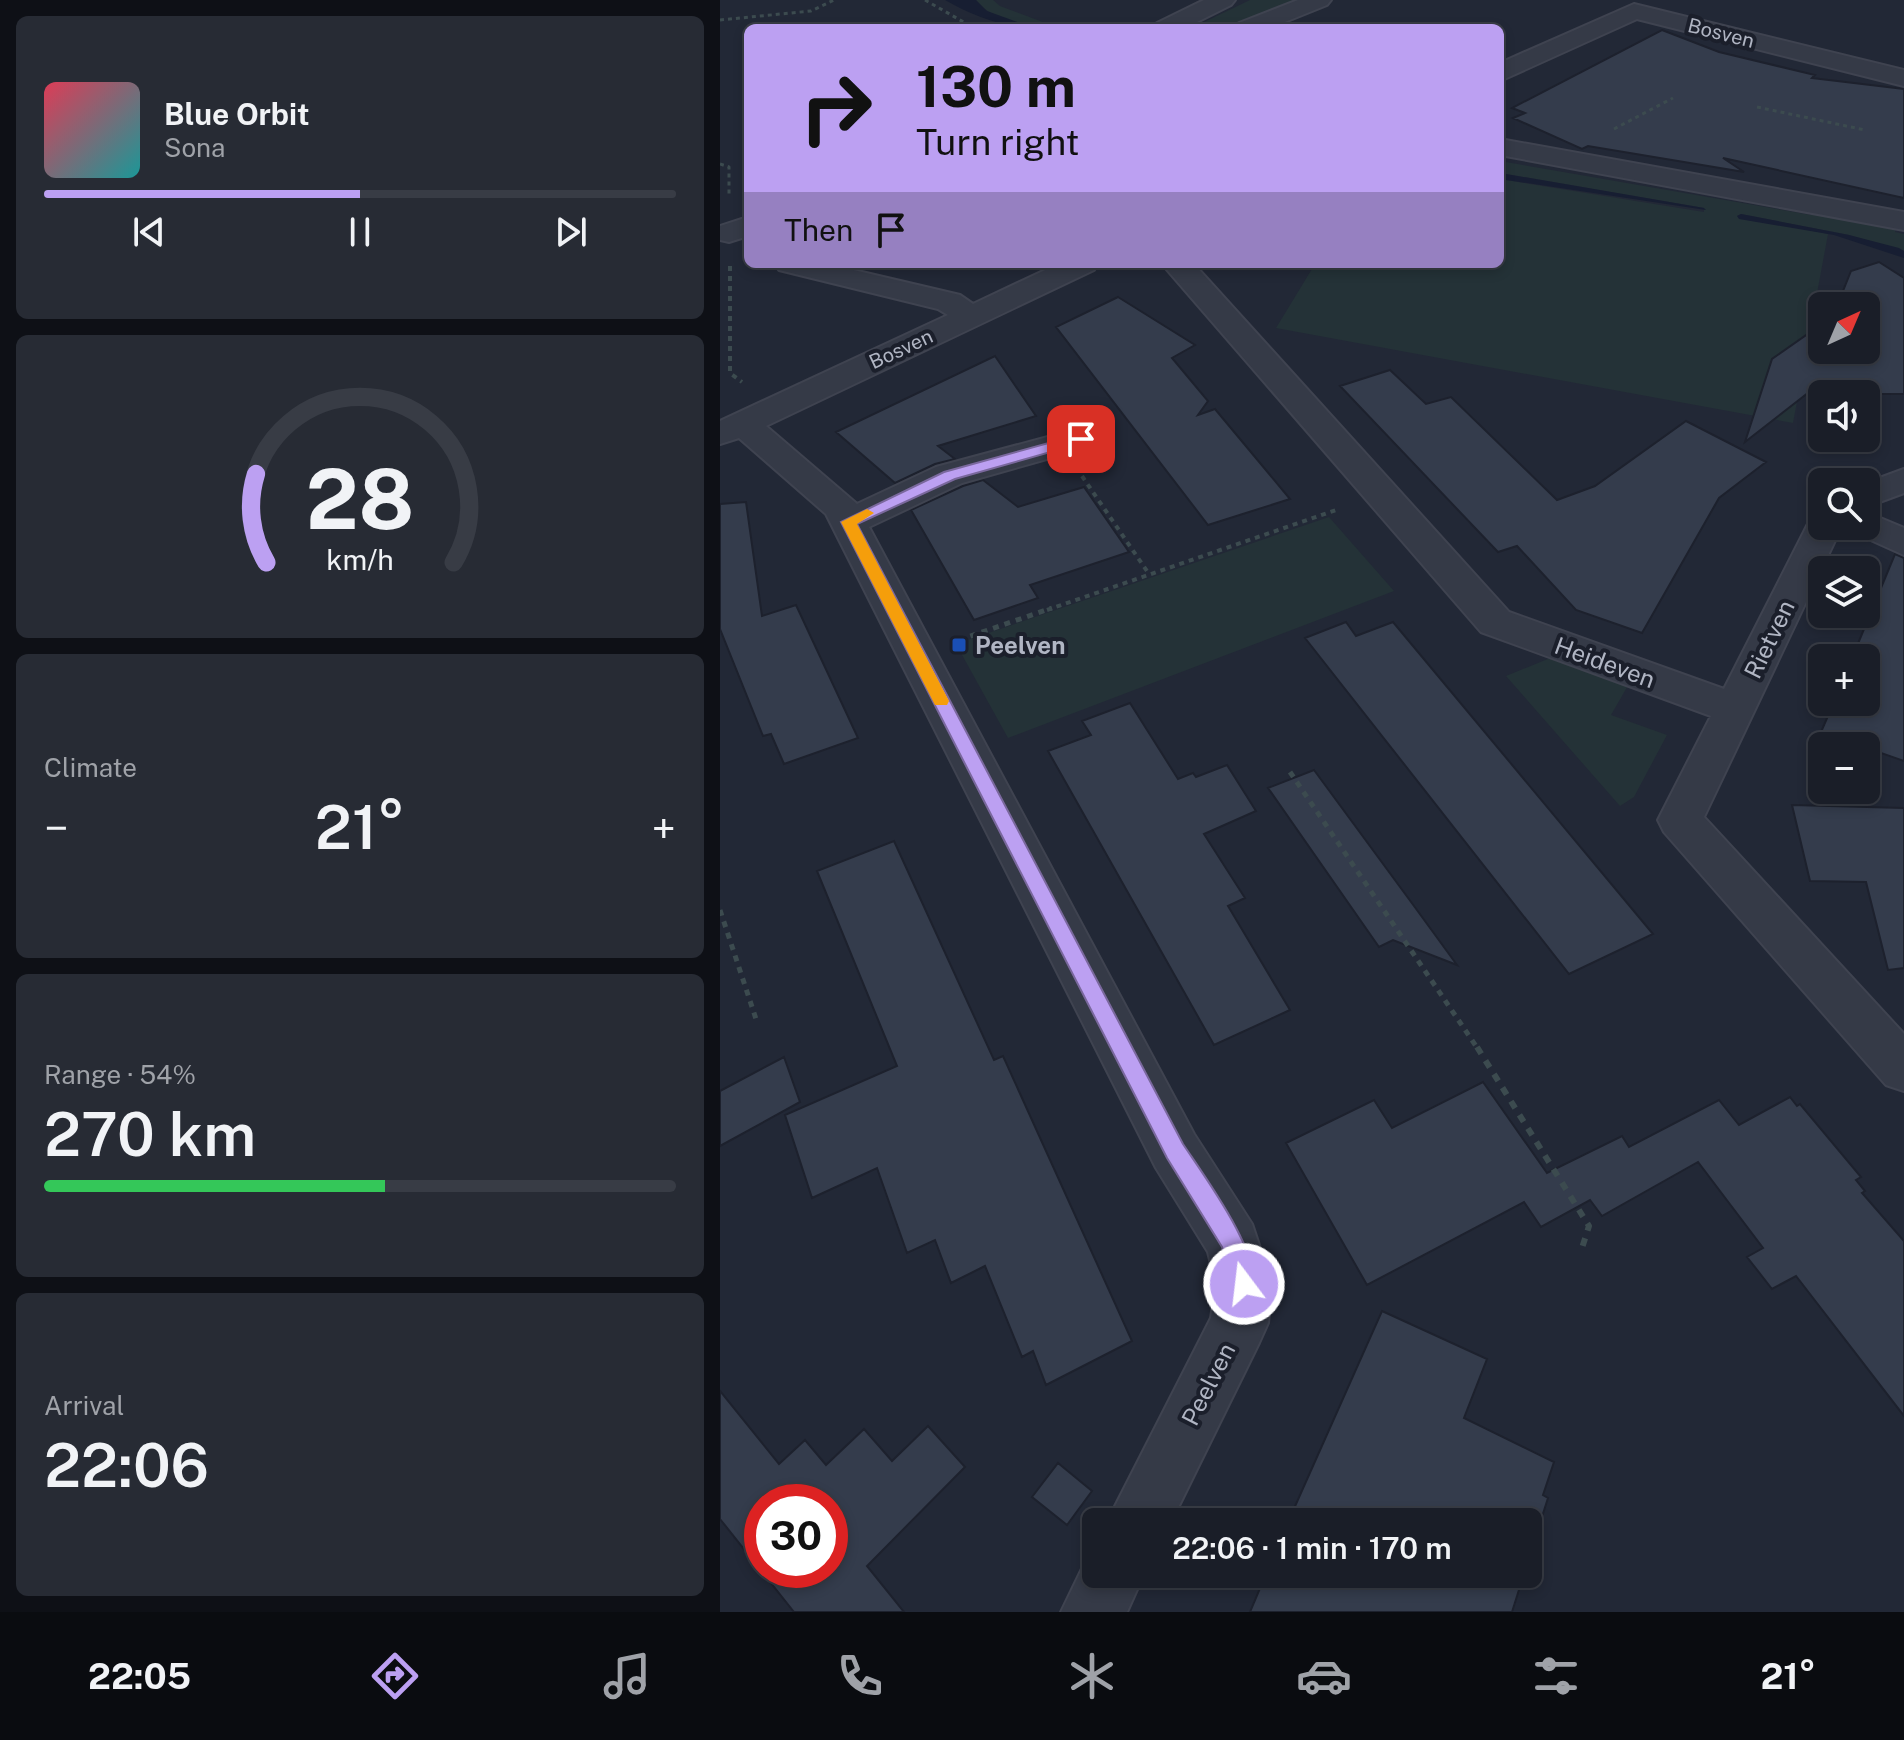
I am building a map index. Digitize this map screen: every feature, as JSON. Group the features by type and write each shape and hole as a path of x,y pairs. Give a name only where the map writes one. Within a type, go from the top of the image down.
{"street":[{"path":"1174,24 1223,0"},
{"path":"1258,24 1319,0"},
{"name":"Bosven","path":"1504,71 1634,11 1904,78"},
{"path":"1504,148 1904,221"},
{"path":"807,268 949,302 971,317"},
{"name":"Bosven","path":"731,428 1075,268"},
{"name":"Heideven","path":"1181,268 1495,622 1735,709"},
{"name":"Peelven","path":"731,428 841,508 1175,1151 1233,1243 1244,1284 1239,1323 1145,1508"},
{"path":"849,522 949,475 1071,442"},
{"path":"1880,490 1904,480"},
{"path":"1880,531 1904,543"},
{"name":"Rietven","path":"1735,709 1817,540"},
{"path":"1735,709 1680,820 1904,1069"},
{"path":"1093,1612 1105,1588"}],"path":[{"path":"720,20 811,11 834,0"},
{"path":"925,0 967,24"},
{"path":"1606,134 1673,98"},
{"path":"1757,107 1865,130"},
{"path":"720,164 729,167 739,241 730,373 785,403"},
{"path":"1071,442 1149,574"},
{"path":"917,655 1336,510"},
{"path":"1290,772 1457,1015 1589,1226 1582,1248"},
{"path":"720,910 756,1019"}],"shaded area":[{"path":"976,0 993,0 1000,6 1048,24 1022,24 1002,19"},
{"path":"1250,0 1309,0 1246,24 1200,24"},
{"path":"1504,162 1811,215 1823,211 1896,226 1895,232 1904,234 1904,251 1849,235 1741,214 1737,216 1828,234 1817,292 1808,292 1808,342 1793,423 1276,328 1313,268 1504,268 1504,180 1704,212 1704,208 1504,174"},
{"path":"1329,517 1394,591 1008,738 956,644"},
{"path":"1555,656 1630,682 1611,715 1667,735 1634,797 1620,806 1506,676"}],"water":[{"path":"945,0 976,0 987,11 1023,24 1003,24"},
{"path":"1504,174 1704,208 1706,210 1504,180"},
{"path":"1741,214 1899,248 1904,251 1904,258 1834,235 1739,219 1737,216"}],"building":[{"path":"1662,30 1719,52 1815,75 1812,78 1904,89 1904,198 1723,158 1744,172 1588,146 1582,149 1513,118 1525,113 1512,108"},
{"path":"1879,262 1904,278 1904,394 1880,394 1880,380 1808,380 1808,393 1745,442 1772,359 1808,334 1808,364 1880,364 1880,292 1843,292 1851,271"},
{"path":"1118,297 1195,345 1172,358 1208,401 1198,415 1215,409 1290,499 1208,525 1056,327"},
{"path":"995,356 1036,416 938,446 955,459 935,464 895,483 836,432"},
{"path":"1390,370 1426,404 1451,397 1557,500 1595,486 1686,421 1766,462 1719,498 1642,633 1576,610 1517,546 1498,552 1340,386"},
{"path":"983,480 1018,507 1084,487 1129,552 1030,585 1038,598 974,620 911,510"},
{"path":"746,502 762,616 796,605 858,738 784,764 771,734 763,736 720,629 720,504"},
{"path":"1895,554 1904,558 1904,761 1880,753 1880,732 1821,732 1828,716 1880,716 1880,644 1858,644 1864,628 1880,628 1880,590"},
{"path":"1346,622 1356,636 1393,622 1653,934 1569,974 1305,638"},
{"path":"1130,703 1178,779 1193,773 1196,777 1227,765 1256,811 1204,834 1245,898 1228,906 1290,1010 1214,1045 1048,751 1091,735 1082,721"},
{"path":"1314,770 1457,965 1393,940 1379,947 1268,788"},
{"path":"1792,805 1904,808 1904,968 1888,970 1866,882 1810,881"},
{"path":"894,841 994,1060 1003,1056 1132,1341 1046,1385 1033,1351 1022,1357 985,1266 951,1283 935,1240 907,1253 877,1168 812,1198 785,1115 897,1066 817,871"},
{"path":"784,1057 800,1102 720,1146 720,1091"},
{"path":"1483,1082 1547,1173 1622,1136 1629,1147 1719,1100 1739,1125 1790,1097 1797,1106 1800,1104 1861,1177 1856,1180 1865,1191 1862,1193 1904,1241 1904,1416 1796,1276 1772,1289 1747,1257 1763,1248 1698,1162 1602,1216 1590,1200 1541,1227 1524,1202 1367,1285 1286,1143 1374,1100 1392,1128"},
{"path":"1382,1311 1487,1359 1464,1418 1554,1462 1543,1495 1548,1498 1542,1517 1542,1508 1294,1508"},
{"path":"720,1391 779,1464 805,1440 826,1465 864,1429 892,1461 928,1426 965,1467 867,1566 904,1612 794,1612 775,1588 848,1588 848,1484 744,1484 744,1549 720,1519"},
{"path":"1058,1463 1092,1491 1067,1525 1032,1497"},
{"path":"1260,1588 1520,1588 1512,1612 1250,1612"}],"slow traffic":[{"path":"867,513 849,522 941,701"}],"place":[{"name":"Peelven","path":"959,645"}],"route":[{"path":"1081,439 949,475 849,522 1175,1151 1233,1243 1244,1284"}]}
